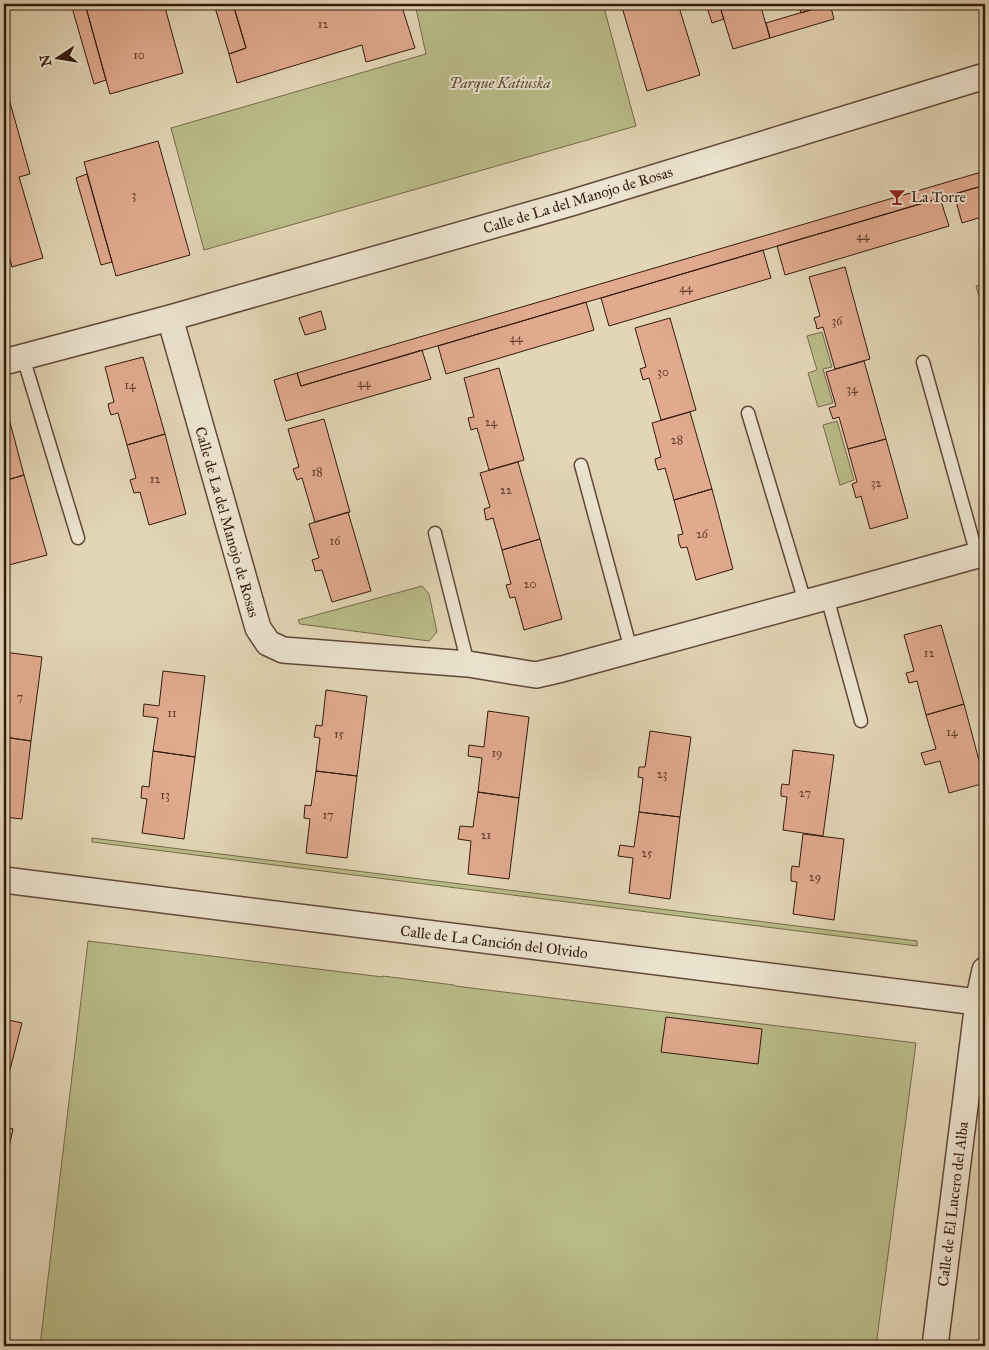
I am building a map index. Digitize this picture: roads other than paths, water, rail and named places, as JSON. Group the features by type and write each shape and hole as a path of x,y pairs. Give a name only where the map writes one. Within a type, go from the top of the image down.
{"street":[{"name":"Calle de La del Manojo de Rosas","path":"13,360 170,318 571,203 985,76"},
{"name":"Calle de La del Manojo de Rosas","path":"170,318 253,616 268,643 283,650 468,664 536,675 981,554"},
{"name":"Calle de La Canción del Olvido","path":"4,880 982,1002"},
{"name":"Calle de El Lucero del Alba","path":"935,1346 985,970"}],"lane":[{"path":"13,360 78,538"},
{"name":"Calle de La del Manojo de Rosas","path":"923,362 981,554"},
{"path":"748,413 861,721"},
{"path":"581,465 631,650"},
{"path":"436,533 468,664"}],"place":[{"name":"La Torre","path":"897,197"}],"park label":[{"name":"Parque Katiuska","path":"500,83"}]}
